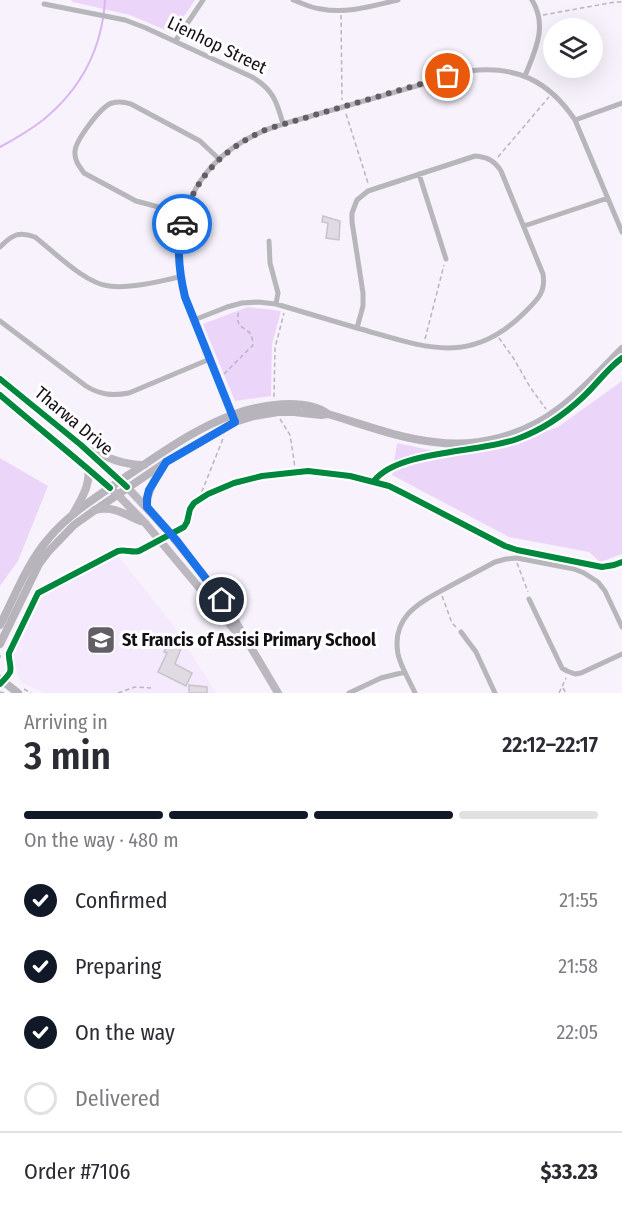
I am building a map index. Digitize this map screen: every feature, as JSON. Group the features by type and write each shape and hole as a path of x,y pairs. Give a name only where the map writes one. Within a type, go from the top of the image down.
{"main road":[{"name":"Tharwa Drive","path":"0,379 81,445 124,484 166,528 231,614 278,693"},
{"name":"Tharwa Drive","path":"0,395 114,491 146,524 259,662"},
{"path":"81,445 116,462 144,465"},
{"path":"147,507 149,490 166,462"},
{"path":"73,514 88,483 90,476 88,468"},
{"path":"95,510 113,509 146,524"}],"street":[{"path":"176,40 202,0"},
{"path":"293,0 321,9 341,11 363,9 398,0"},
{"path":"525,76 540,33 539,15 532,0"},
{"name":"Lienhop Street","path":"44,4 125,20 176,40 252,77 262,83 274,96 283,124"},
{"path":"234,418 185,297 180,278 179,246 185,214 199,184 219,159 250,137 283,124 469,70 501,69 540,83 566,106 575,120 622,232"},
{"path":"185,214 136,201 84,173 75,159 77,143 103,108 112,103 124,102 200,141 219,159"},
{"path":"575,120 622,103"},
{"path":"194,320 227,307 258,302 276,304 357,328 416,344 442,348 477,344 498,334 514,323 536,301 543,290 544,282 543,274 501,171 490,159 475,156 368,191 357,200 353,208 352,222 363,306 357,328"},
{"path":"419,174 446,259"},
{"path":"524,226 608,198"},
{"path":"0,248 9,238 27,234 35,237 86,278 109,286 121,287 180,278"},
{"path":"269,241 270,263 278,293 276,304"},
{"path":"0,321 87,386 101,393 112,395 129,393 210,359"},
{"path":"124,484 144,465 193,434 234,418 254,416 278,408 294,412 328,414 410,438 432,442 466,443 499,438 531,426 560,409 622,349"},
{"path":"0,625 39,551 73,514 224,428 234,418"},
{"path":"0,644 39,564 74,525 95,510 114,491"},
{"path":"415,693 398,653 397,641 401,624 407,614 420,603 495,562 517,558 574,569 590,575 605,591 622,627"},
{"path":"529,599 562,668 575,674 581,673 622,654"},
{"path":"461,632 476,652 495,693"},
{"path":"349,693 381,678 405,672"},
{"path":"0,679 17,692"},
{"path":"0,690 17,692"}],"path":[{"path":"539,15 622,2"},
{"path":"496,159 553,93"},
{"path":"424,343 446,259"},
{"path":"217,378 221,377 253,345 250,333 239,324 239,311 243,303"},
{"path":"284,473 298,472 290,435 281,423 278,401 274,401 275,348 286,307"},
{"path":"498,334 546,410"},
{"path":"542,413 552,406"},
{"path":"197,501 225,435 224,428"},
{"path":"197,501 208,494"},
{"path":"516,562 529,599"},
{"path":"442,595 452,623 461,632"},
{"path":"559,693 569,672"},
{"path":"118,693 135,687 151,688"},
{"path":"562,687 566,693"},
{"path":"0,690 4,693"}],"shaded area":[{"path":"71,0 195,0 174,31 168,31 130,15"},
{"path":"248,307 281,311 272,344 271,396 235,401 203,324"},
{"path":"622,381 622,554 600,562 589,552 509,537 392,475 397,443 434,451 495,449 558,427"},
{"path":"0,458 48,486 18,561 0,586"},
{"name":"St Francis of Assisi Primary School","path":"118,556 172,624 216,693 44,693 21,682 12,657 42,596"}],"building":[{"path":"323,216 340,221 339,240 326,238 328,223 322,222"},
{"path":"169,640 182,646 175,664 192,673 186,686 158,672 167,653 164,652"},
{"path":"189,685 207,687 207,693 189,693"}],"waterway":[{"path":"0,147 43,120 79,81 94,51 103,18 105,0"}],"cycle path":[{"path":"374,481 401,463 501,444 535,431 576,404 622,358"},
{"path":"0,379 81,445 127,487"},
{"path":"0,395 110,488"},
{"path":"0,684 10,672 9,653 38,593 118,551 139,551 184,527 194,503 208,494 234,483 262,476 308,471 350,476 389,486 517,550 602,567 622,562"}],"way so far":[{"path":"182,224 191,199 208,171 219,159 250,137 267,129 448,76"}],"place":[{"name":"St Francis of Assisi Primary School","path":"101,640"}],"route":[{"path":"182,224 179,261 180,278 185,297 235,422 166,462 149,490 147,507 177,541 222,600"}]}
